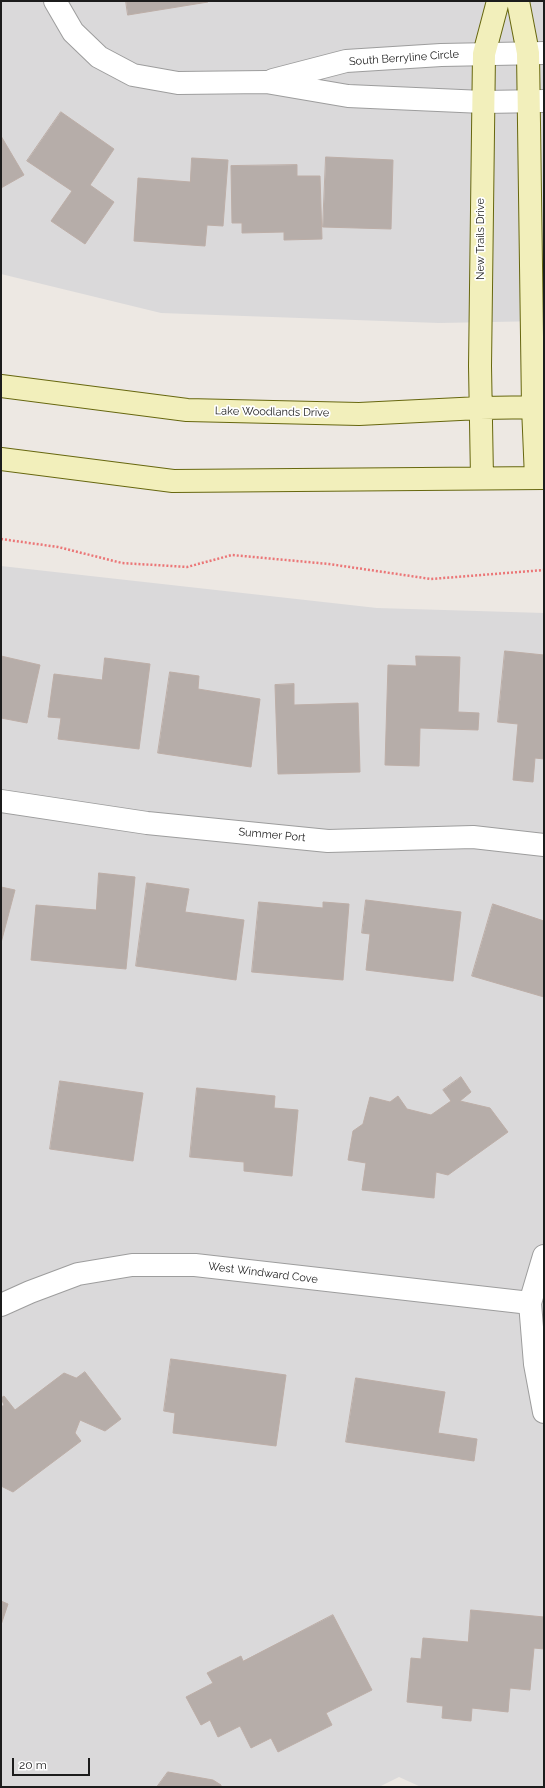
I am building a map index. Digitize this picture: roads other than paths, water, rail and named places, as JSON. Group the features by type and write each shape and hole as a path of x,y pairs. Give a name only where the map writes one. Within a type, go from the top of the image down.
{"main road":[{"name":"New Trails Drive","path":"482,478 480,408 484,54 498,1"},
{"path":"1,459 173,481 540,478 538,407 536,53 518,1"},
{"name":"Lake Woodlands Drive","path":"1,386 187,410 359,414 480,408 538,407"}],"street":[{"name":"South Berryline Circle","path":"55,1 73,32 99,57 133,75 178,83 266,82 348,96 483,102 537,101"},
{"name":"South Berryline Circle","path":"266,82 346,61 441,55 536,53"},
{"name":"Summer Port","path":"1,800 147,823 328,840 473,837 544,845"},
{"path":"544,1256 530,1303 534,1364 544,1412"},
{"name":"West Windward Cove","path":"1,1305 30,1292 78,1274 132,1265 195,1265 530,1303"}]}
